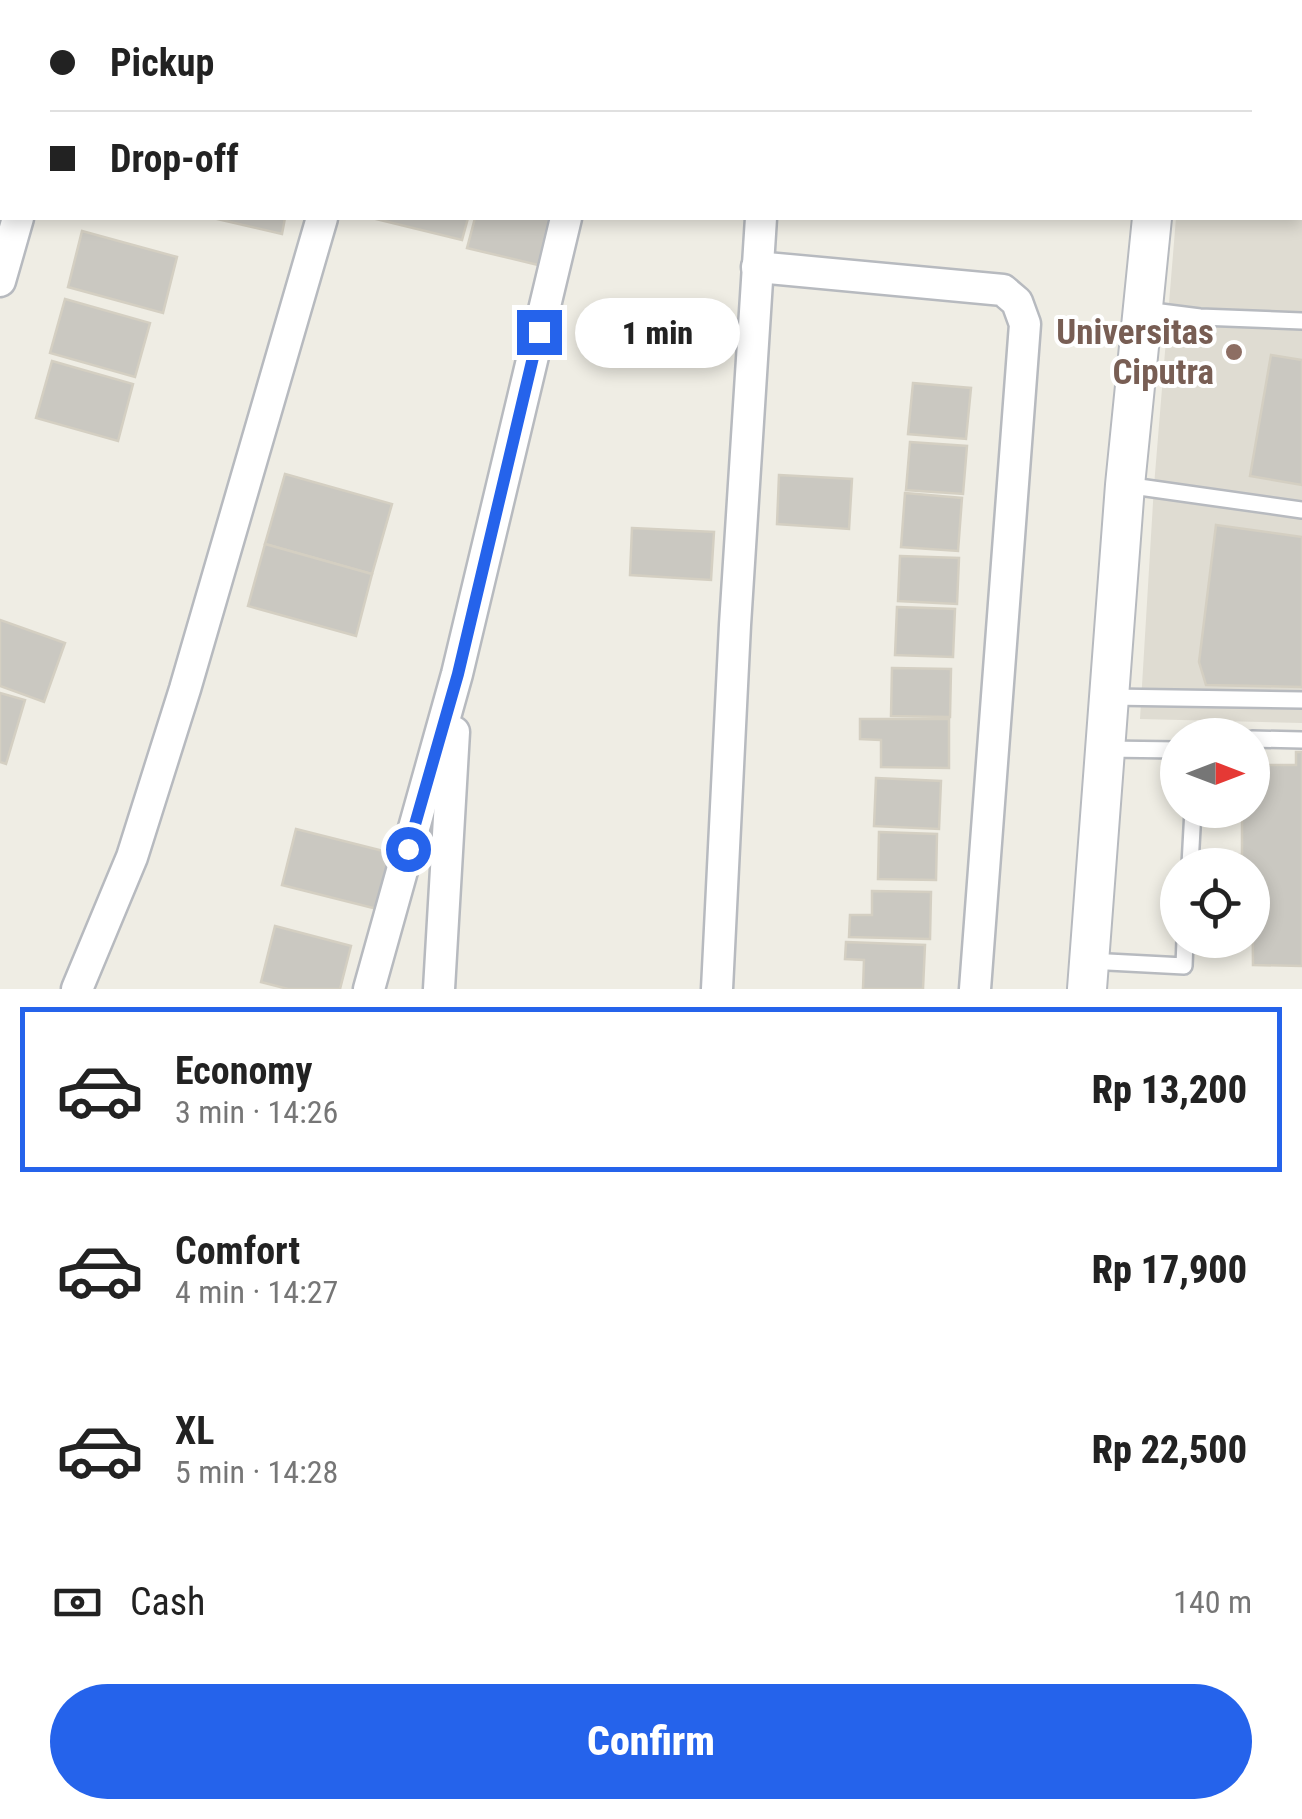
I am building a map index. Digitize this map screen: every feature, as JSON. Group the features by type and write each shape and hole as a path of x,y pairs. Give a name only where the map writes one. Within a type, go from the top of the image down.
{"street":[{"path":"0,281 17,220"},
{"path":"76,989 132,857 321,220"},
{"path":"369,989 458,674 566,220"},
{"path":"717,989 761,220"},
{"path":"1088,975 1125,485 1152,220"},
{"path":"757,268 1003,290 1017,302 1026,324 975,989"},
{"path":"440,989 458,674"}],"lane":[{"path":"1141,309 1200,317 1302,321"},
{"path":"1125,485 1302,510"},
{"path":"1110,697 1302,700"},
{"path":"1270,739 1302,740"},
{"path":"1106,748 1160,750"},
{"path":"1088,975 1184,966 1184,958"}],"shaded area":[{"name":"Universitas Ciputra","path":"1176,220 1302,220 1302,723 1270,722 1270,718 1140,719"}],"building":[{"path":"222,220 285,220 282,234"},
{"path":"380,220 467,220 462,240"},
{"path":"474,220 549,220 538,265 467,248"},
{"path":"82,231 177,257 163,313 68,287"},
{"path":"65,299 150,323 135,377 50,353"},
{"path":"1271,355 1302,360 1302,485 1250,476"},
{"path":"52,361 133,384 118,441 36,418"},
{"path":"913,383 971,388 966,439 908,434"},
{"path":"910,442 967,446 963,494 906,490"},
{"path":"285,474 392,504 372,574 265,544"},
{"path":"779,475 852,479 849,529 777,524"},
{"path":"905,493 962,498 958,551 901,547"},
{"path":"1216,525 1302,537 1302,687 1206,685 1199,662"},
{"path":"632,528 714,532 711,580 630,575"},
{"path":"265,544 372,574 356,636 248,606"},
{"path":"900,556 959,558 957,604 898,601"},
{"path":"897,607 955,609 953,657 895,655"},
{"path":"0,620 65,643 44,702 0,686"},
{"path":"892,668 951,669 950,717 891,716"},
{"path":"0,693 25,700 6,764 0,762"},
{"path":"860,719 949,719 949,768 881,767 881,740 860,739"},
{"path":"1296,752 1302,752 1302,966 1253,965 1253,958 1270,958 1270,848 1242,848 1242,828 1270,828 1270,765 1296,765"},
{"path":"876,778 941,781 939,829 874,826"},
{"path":"296,829 391,853 377,909 282,885"},
{"path":"879,832 937,834 936,880 878,879"},
{"path":"872,891 931,892 930,939 849,937 850,915 872,915"},
{"path":"275,926 351,946 340,989 288,989 261,982"},
{"path":"846,942 925,945 923,989 863,989 864,960 845,959"}],"place":[{"name":"Universitas Ciputra","path":"1234,352"}],"route":[{"path":"408,849 458,674 539,332"}]}
